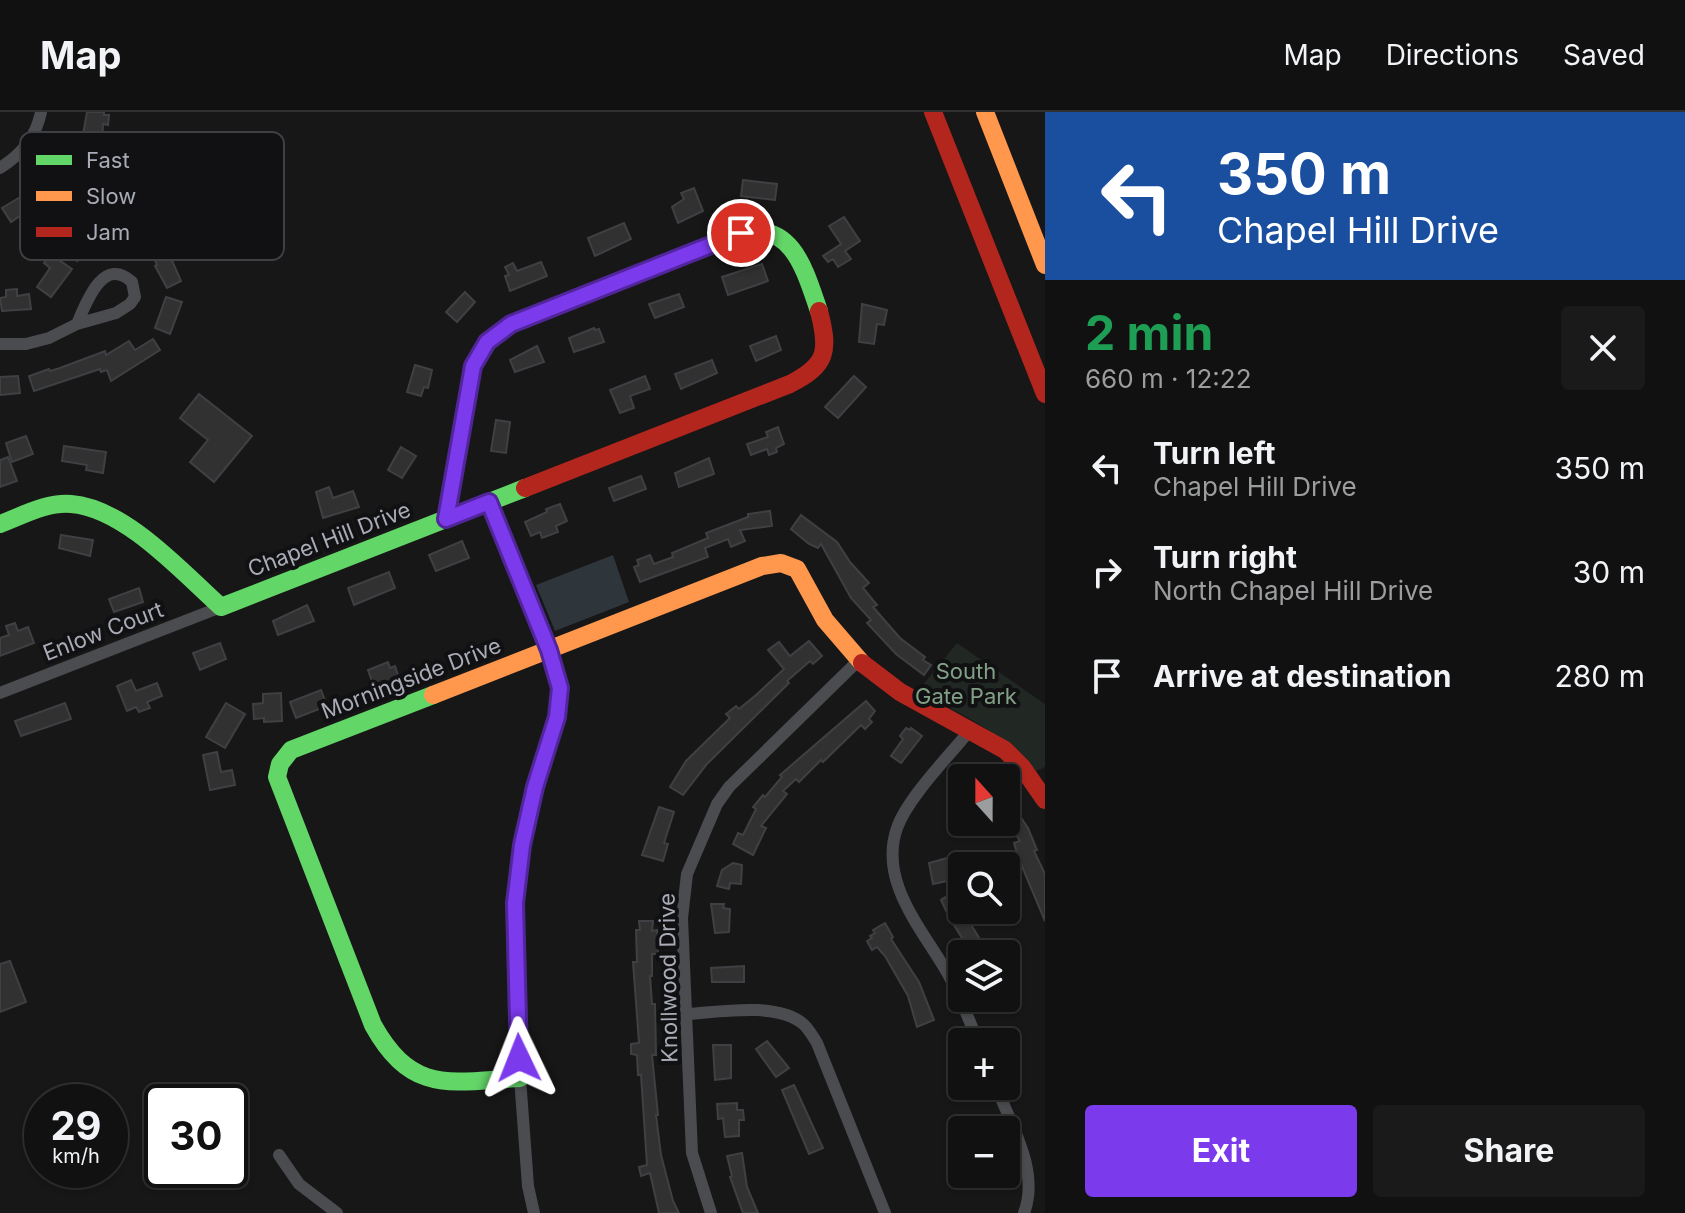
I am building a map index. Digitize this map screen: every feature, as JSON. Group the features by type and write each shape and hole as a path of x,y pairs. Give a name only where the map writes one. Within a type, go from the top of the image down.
{"main road":[{"path":"933,112 1045,394"},
{"path":"985,112 1045,265"},
{"name":"Chapel Hill Drive","path":"221,607 446,519 790,384 808,374 823,358 826,344 824,326 796,254 785,240 770,231 741,233 511,324 487,342 473,366 446,519"},
{"path":"0,524 60,504 79,504 100,510 129,529 221,607"},
{"name":"Morningside Drive","path":"520,1078 439,1081 414,1076 388,1053 373,1025 277,777 280,764 291,750 762,566 781,563 797,569 825,620 859,660 900,692 1005,750 1022,767 1045,800"}],"street":[{"path":"35,132 41,112"},
{"path":"0,168 20,151"},
{"path":"0,344 38,341 124,309 135,297 132,282 118,273 102,279 93,289 77,324"},
{"path":"489,502 557,671 560,704 529,816 515,903 520,1078 528,1186 534,1213"},
{"name":"Enlow Court","path":"0,693 221,607"},
{"name":"Knollwood Drive","path":"711,1213 692,1153 682,918 687,874 717,804 752,761 859,660"},
{"path":"971,729 905,812 898,827 893,853 895,877 901,893 956,990 972,1028"},
{"path":"688,1014 756,1010 786,1015 803,1023 817,1043 885,1213"},
{"path":"1001,1100 1028,1171 1030,1191 1024,1213"},
{"path":"279,1155 299,1184 337,1213"}],"green space":[{"name":"South Gate Park","path":"957,643 1045,704 1045,767 1036,771 995,735 917,692"}],"shaded area":[{"path":"613,555 629,602 555,631 536,585"}],"building":[{"path":"87,112 109,115 108,125 103,124 103,132 83,132"},
{"path":"743,180 777,184 775,200 741,196"},
{"path":"694,188 703,211 678,223 672,207 684,199 681,193"},
{"path":"20,197 20,216 11,222 2,208"},
{"path":"844,217 860,241 845,251 851,259 838,267 833,259 828,262 823,256 841,244 829,226"},
{"path":"624,223 631,239 595,256 588,238"},
{"path":"46,260 59,260 72,269 51,297 37,287 50,268 44,263"},
{"path":"155,260 172,260 181,281 167,288"},
{"path":"541,262 547,276 510,291 505,267 513,263 517,271"},
{"path":"762,264 768,281 728,295 722,277"},
{"path":"17,289 17,296 29,294 31,309 2,311 0,298 6,297 6,290"},
{"path":"465,292 475,302 457,322 446,312"},
{"path":"679,294 684,307 655,318 649,304"},
{"path":"166,297 182,302 170,334 155,328"},
{"path":"862,304 887,310 884,325 877,324 874,344 859,342"},
{"path":"599,329 604,342 574,352 569,338"},
{"path":"776,336 781,350 756,361 750,346"},
{"path":"153,339 160,350 111,381 107,370 101,372 100,369 34,391 29,376 105,351 106,355 129,341 135,350"},
{"path":"537,346 544,362 515,372 510,360"},
{"path":"712,360 717,373 681,389 675,374"},
{"path":"415,365 432,370 428,388 424,387 421,396 407,392"},
{"path":"18,376 20,393 0,395 0,377"},
{"path":"645,376 650,389 630,396 634,408 620,413 610,390"},
{"path":"854,376 866,387 838,418 825,407"},
{"path":"199,394 252,436 214,482 190,462 208,440 180,418"},
{"path":"496,420 510,422 506,453 491,451"},
{"path":"778,427 784,444 776,448 777,452 769,455 767,449 751,455 747,444 768,437 766,432"},
{"path":"26,436 33,454 12,462 6,443"},
{"path":"64,446 106,452 103,473 86,470 87,465 62,461"},
{"path":"401,447 416,456 402,478 388,470"},
{"path":"8,457 17,481 0,487 0,460"},
{"path":"709,458 714,474 679,487 675,473"},
{"path":"641,476 646,489 614,501 609,488"},
{"path":"329,487 333,498 353,491 359,507 323,518 316,492"},
{"path":"560,504 567,521 556,526 558,532 542,538 540,532 531,536 525,522"},
{"path":"770,511 772,526 740,530 745,541 731,547 728,539 705,548 708,557 640,582 634,567 639,565 637,560 650,555 654,564 673,557 672,553 708,538 706,533 748,517 748,514"},
{"path":"801,515 837,542 869,583 863,588 877,605 873,607 900,638 931,665 924,675 896,654 867,623 871,620 851,598 821,544 818,548 809,544 791,529"},
{"path":"61,535 93,540 90,556 59,548"},
{"path":"462,541 469,558 436,571 429,555"},
{"path":"389,572 395,588 354,605 348,588"},
{"path":"139,588 143,602 114,612 109,599"},
{"path":"307,605 314,621 278,635 273,621"},
{"path":"15,623 18,631 28,627 34,643 0,656 0,638 9,635 6,626"},
{"path":"809,641 822,656 813,664 810,661 787,681 789,683 707,764 683,795 670,787 686,761 730,718 726,714 736,706 739,709 784,669 768,650 779,642 790,656"},
{"path":"220,643 226,659 200,670 193,653"},
{"path":"388,662 390,668 395,666 399,678 373,684 368,670"},
{"path":"131,680 136,691 157,683 162,696 147,702 150,708 139,712 136,707 127,711 117,686"},
{"path":"321,690 327,706 296,718 290,702"},
{"path":"281,693 282,721 254,719 253,704 263,703 263,694"},
{"path":"866,701 875,711 869,719 872,722 865,729 861,725 823,762 821,760 799,782 796,779 783,791 787,794 761,826 766,828 753,855 733,844 738,833 743,835 756,809 753,807 782,777 780,775"},
{"path":"65,703 71,719 21,736 15,721"},
{"path":"226,703 245,714 225,748 206,737"},
{"path":"906,728 922,736 901,763 891,756 903,739 900,736"},
{"path":"217,752 221,772 232,770 235,785 210,790 203,755"},
{"path":"659,807 674,812 664,843 668,844 663,861 642,855"},
{"path":"1020,816 1028,828 1045,874 1045,921 1020,862 1020,852 1017,852 1014,843 1020,841 1017,836 1020,836"},
{"path":"947,858 948,881 933,884 929,863"},
{"path":"733,863 742,865 741,884 730,883 729,889 717,886 722,870"},
{"path":"948,896 948,915 941,900"},
{"path":"711,904 724,904 723,908 730,909 729,932 715,933"},
{"path":"639,921 653,921 652,931 657,930 658,954 652,954 650,976 652,1004 655,1004 656,1055 652,1055 656,1115 661,1155 679,1213 659,1213 650,1173 641,1176 639,1167 647,1165 641,1075 638,1075 637,1055 631,1054 631,1044 639,1043 633,962 637,962 636,930 640,930"},
{"path":"885,923 893,937 891,939 919,982 934,1020 917,1027 908,996 885,956 877,947 872,950 867,941 875,933 873,930"},
{"path":"953,924 971,924 980,940 963,940"},
{"path":"10,961 26,1002 0,1012 0,964"},
{"path":"744,966 744,982 712,982 711,968"},
{"path":"767,1041 789,1068 776,1077 756,1049"},
{"path":"713,1045 731,1045 731,1078 715,1080"},
{"path":"794,1085 823,1148 809,1154 782,1090"},
{"path":"737,1103 737,1110 743,1110 744,1120 739,1120 739,1136 725,1137 723,1118 718,1119 717,1104"},
{"path":"742,1153 747,1187 758,1213 743,1213 730,1177 727,1156"}],"traffic: fast":[{"path":"446,519 473,366 488,342 511,324 741,233 759,231 773,234 794,252 819,311"},
{"path":"0,524 52,505 71,504 91,508 112,517 152,544 221,607 525,488"},
{"path":"433,695 291,750 280,764 277,777 373,1025 388,1048 418,1074 435,1079 473,1081 520,1078"}],"traffic: slow":[{"path":"985,112 1045,265"},
{"path":"433,695 762,566 781,563 797,569 825,620 862,663"}],"traffic: jam":[{"path":"933,112 1045,394"},
{"path":"525,488 803,377 819,363 822,355 824,336 819,311"},
{"path":"862,663 900,692 1005,750 1022,767 1045,800"}],"route":[{"path":"519,1058 515,903 522,845 535,787 557,717 560,688 549,650 489,502 446,519 473,366 487,342 511,324 741,233"}]}
